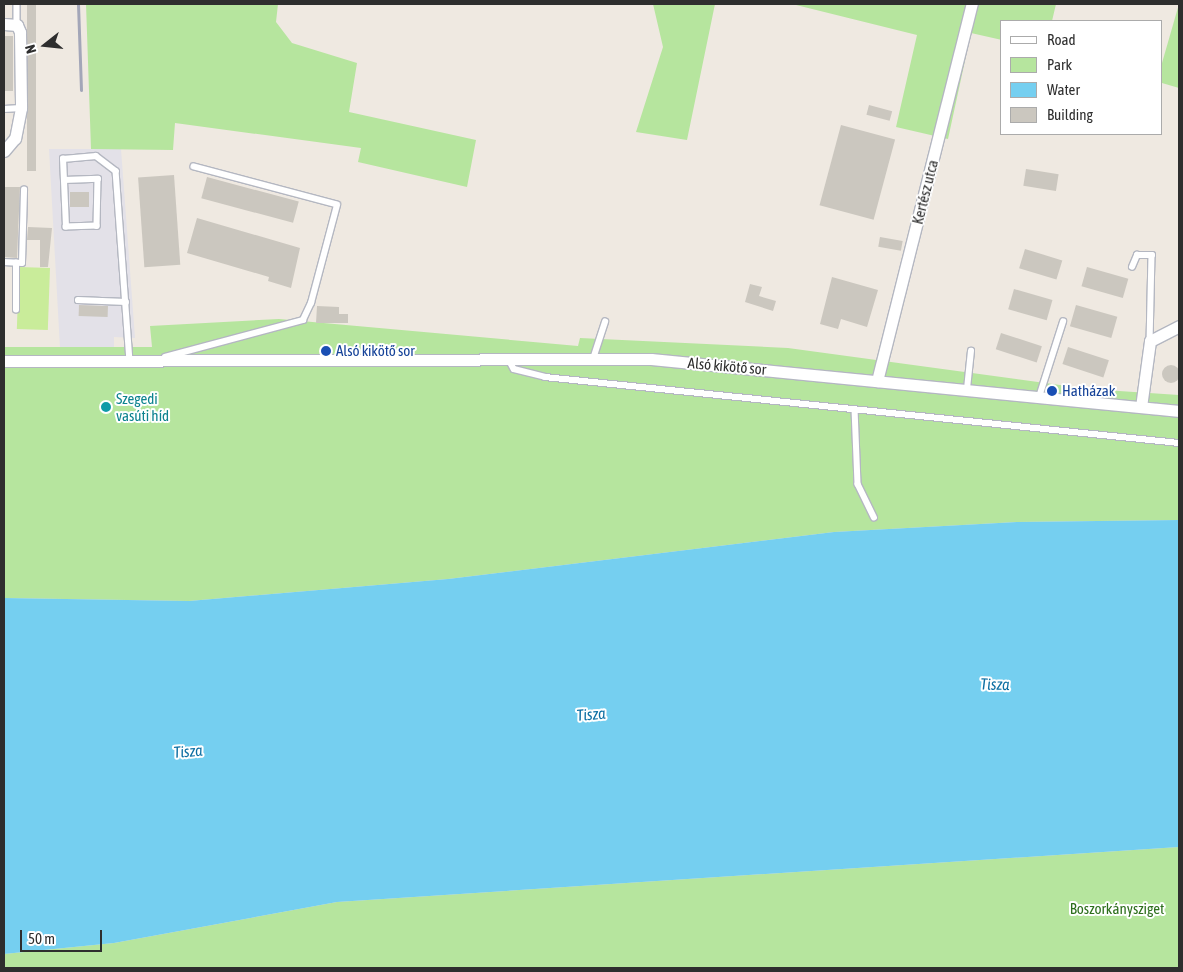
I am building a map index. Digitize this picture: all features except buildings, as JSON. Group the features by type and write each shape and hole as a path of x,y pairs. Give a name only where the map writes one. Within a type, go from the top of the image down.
{"street":[{"name":"Kertész utca","path":"877,381 972,4"},
{"path":"4,24 17,25 21,108 15,138 4,151"},
{"path":"1141,407 1150,341 1179,326"},
{"name":"Alsó kikötő sor","path":"4,361 130,364 651,359 1179,411"}],"lane":[{"path":"17,4 17,25"},
{"path":"4,109 21,108"},
{"path":"64,180 98,179 97,226 66,227 63,158 96,156 116,171 130,364"},
{"path":"164,363 165,356 303,320 311,303 337,205 194,167"},
{"path":"4,262 22,263 24,190"},
{"path":"1132,267 1137,255 1152,255 1150,341"},
{"path":"16,262 16,310"},
{"path":"78,300 126,302"},
{"path":"594,359 605,322"},
{"path":"1039,396 1063,322"},
{"path":"967,389 971,351"},
{"path":"509,360 514,369 545,377 1179,443"},
{"path":"855,409 858,484 874,516"}],"shaded area":[{"path":"49,149 121,149 135,338 114,337 114,350 60,348"}],"green space":[{"path":"86,4 278,4 276,22 292,43 357,63 349,112 476,140 467,187 358,162 361,148 175,123 173,150 91,149"},
{"path":"653,4 715,4 687,140 636,132 663,47"},
{"path":"792,4 1056,4 1052,20 1000,20 1000,40 971,33 948,139 896,127 917,35"},
{"path":"1179,4 1179,88 1163,83 1163,60"},
{"path":"19,267 50,268 48,330 17,329"},
{"path":"279,319 578,346 580,338 788,348 1089,389 1179,395 1179,520 1017,522 834,532 448,579 189,601 4,598 4,347 152,347 150,326"},
{"name":"Boszorkánysziget","path":"1179,847 1179,968 4,968 4,954 114,943 337,902"}],"water":[{"name":"Tisza","path":"1179,520 1179,847 337,902 114,943 4,954 4,598 189,601 448,579 834,532 1017,522"}],"railway":[{"path":"78,4 81,90"}],"place":[{"name":"Alsó kikötő sor","path":"326,351"},
{"name":"Hatházak","path":"1052,391"},
{"name":"Szegedi vasúti híd","path":"106,407"}]}
